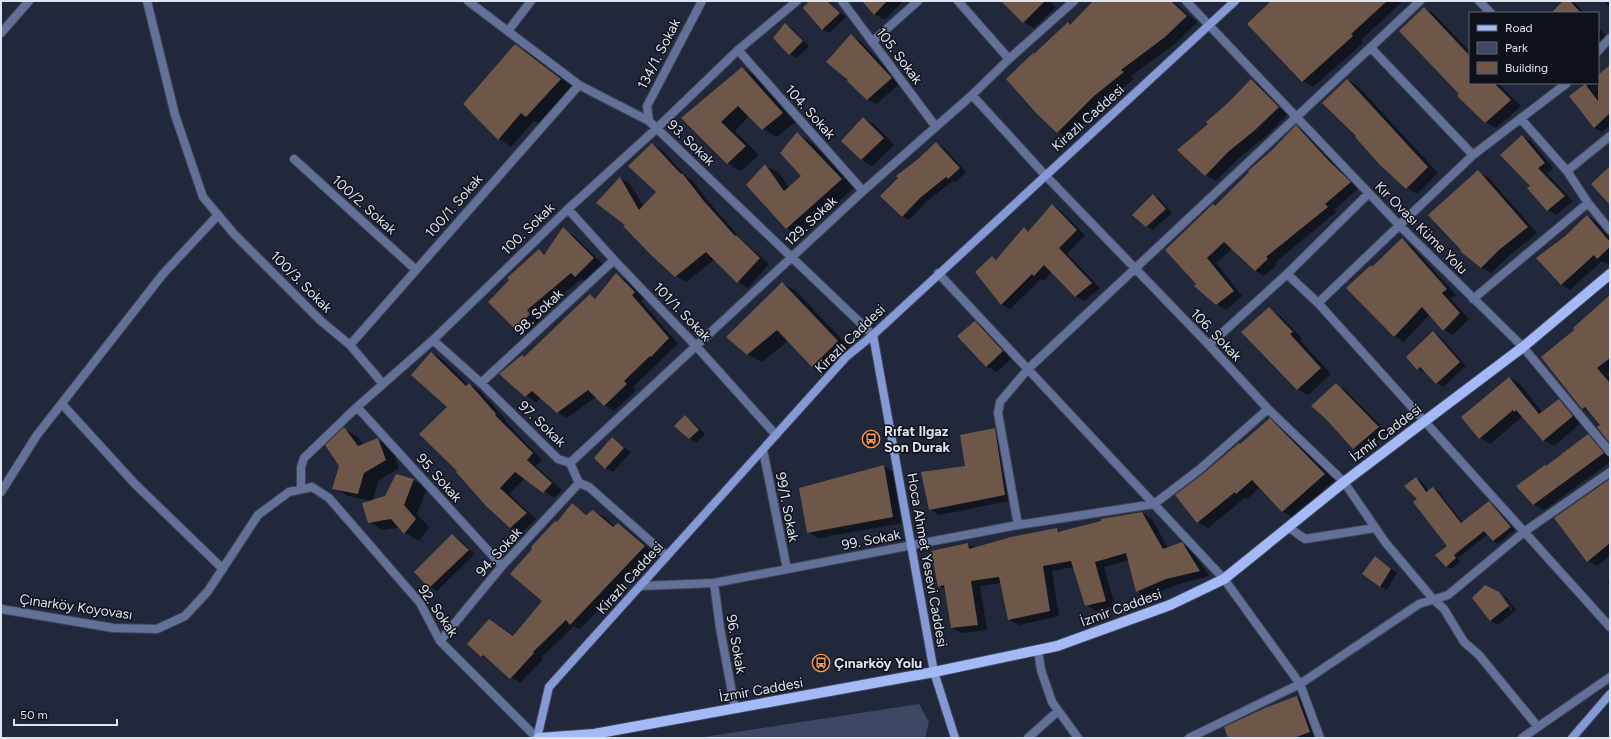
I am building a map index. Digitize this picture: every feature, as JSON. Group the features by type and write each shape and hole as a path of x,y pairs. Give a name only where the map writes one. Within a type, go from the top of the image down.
{"main road":[{"name":"Kirazlı Caddesi","path":"538,738 549,688 846,357 873,335 938,273 1235,1"},
{"name":"İzmir Caddesi","path":"538,738 575,737 594,734 934,672 1057,646 1170,605 1224,579 1344,482 1523,347 1610,274"},
{"name":"Hoca Ahmet Yesevi Caddesi","path":"873,335 934,672 955,738"},
{"path":"1572,738 1610,694"}],"street":[{"path":"1,34 29,1"},
{"name":"100/3. Sokak","path":"147,1 175,114 203,197 234,234 321,322 350,345 383,384"},
{"name":"93. Sokak","path":"468,1 579,85 649,121 873,335"},
{"path":"508,32 531,1"},
{"name":"134/1. Sokak","path":"649,121 647,106 702,1"},
{"name":"100. Sokak","path":"301,489 300,467 304,458 357,407 432,340 568,209 656,129 738,50 797,1"},
{"name":"105. Sokak","path":"842,1 936,127"},
{"path":"872,42 918,1"},
{"path":"958,1 1009,59"},
{"name":"129. Sokak","path":"570,464 791,257 972,95 1009,59 1074,1"},
{"name":"Kır Ovası Küme Yolu","path":"1186,1 1368,194 1523,347 1610,452"},
{"path":"1018,525 998,413 1000,402 1028,369 1420,1"},
{"path":"1479,1 1489,12"},
{"path":"1599,49 1610,38"},
{"path":"1371,48 1473,155"},
{"name":"104. Sokak","path":"738,50 863,191"},
{"path":"1318,303 1473,155 1521,119 1563,84"},
{"name":"100/1. Sokak","path":"350,345 579,85"},
{"name":"106. Sokak","path":"972,95 1045,175 1209,345 1268,409 1344,482 1385,542 1433,599 1444,608 1464,642 1479,655 1538,727"},
{"path":"1521,119 1567,171 1588,203 1610,230"},
{"path":"1567,171 1610,136"},
{"name":"100/2. Sokak","path":"294,159 416,270"},
{"path":"1209,345 1287,274 1368,194"},
{"path":"1473,299 1588,203"},
{"name":"101/1. Sokak","path":"568,209 776,434"},
{"path":"1,492 37,435 163,274 218,215"},
{"name":"98. Sokak","path":"481,383 614,260"},
{"path":"938,273 1224,579 1300,684 1320,738"},
{"path":"1287,274 1318,303 1610,626"},
{"name":"97. Sokak","path":"432,340 481,383 558,459 570,464 579,483"},
{"path":"62,404 135,484 223,569"},
{"name":"95. Sokak","path":"357,407 502,566"},
{"path":"1154,504 1200,470 1268,409"},
{"name":"99/1. Sokak","path":"763,450 787,569"},
{"path":"1194,737 1300,684 1420,604 1448,594 1524,532 1610,472"},
{"path":"579,483 589,488 667,556"},
{"name":"94. Sokak","path":"440,641 502,566 579,483"},
{"name":"92. Sokak","path":"301,489 312,487 329,498 420,602 440,641 538,738"},
{"name":"Çınarköy Koyovası","path":"1,609 113,628 157,629 185,616 208,591 258,515 289,492 301,489"},
{"name":"99. Sokak","path":"640,586 714,583 1018,525 1154,504"},
{"path":"1288,527 1305,539 1375,528"},
{"name":"96. Sokak","path":"714,583 720,628 735,709"},
{"path":"1038,650 1041,670 1052,702 1078,738"},
{"path":"1522,738 1610,677"},
{"path":"1028,738 1058,711"}],"green space":[{"path":"919,704 929,722 925,738 697,738"}],"building":[{"path":"809,1 827,1 840,13 822,30 803,8"},
{"path":"862,1 887,1 874,15"},
{"path":"1001,1 1045,1 1023,23"},
{"path":"1093,1 1171,1 1187,16 1165,37 1121,70 1124,72 1094,96 1057,133 1037,114 1006,79 1068,22 1070,25"},
{"path":"1271,1 1387,1 1351,34 1353,36 1302,82 1247,24"},
{"path":"1563,1 1570,1 1580,12 1552,12"},
{"path":"1424,7 1469,55 1469,84 1495,84 1511,100 1485,123 1457,96 1459,94 1399,31"},
{"path":"785,23 803,41 789,55 773,38"},
{"path":"851,34 892,78 867,100 847,81 848,80 826,62"},
{"path":"515,44 561,79 526,117 521,113 498,140 463,104"},
{"path":"1610,65 1610,113 1594,128 1569,96 1585,84 1598,101 1599,74"},
{"path":"742,67 783,113 762,130 738,106 721,122 746,146 727,164 681,118"},
{"path":"1251,79 1279,107 1255,130 1228,152 1205,176 1177,150 1208,124 1206,122 1229,102"},
{"path":"1347,79 1428,167 1406,189 1379,164 1355,137 1356,136 1322,103"},
{"path":"863,117 884,138 861,160 841,141"},
{"path":"1296,125 1328,160 1351,182 1325,204 1328,207 1266,257 1268,259 1255,271 1224,242 1207,258 1234,291 1216,305 1194,286 1196,284 1165,250 1213,204 1215,206 1249,172 1248,171 1272,150"},
{"path":"797,132 842,179 786,229 746,185 765,164 784,191 801,176 780,153"},
{"path":"1522,135 1545,163 1538,168 1565,196 1547,211 1527,188 1530,186 1500,155"},
{"path":"936,142 960,168 948,179 946,177 920,198 902,217 880,196 898,178 896,176 918,159"},
{"path":"652,143 681,174 682,173 703,200 735,236 736,235 760,258 737,283 706,252 675,277 623,226 625,225 596,203 620,177 639,210 656,192 628,166"},
{"path":"1610,166 1610,205 1591,184"},
{"path":"1478,170 1528,227 1499,250 1481,268 1460,251 1461,250 1428,215"},
{"path":"1153,194 1166,209 1146,227 1132,215"},
{"path":"1052,204 1077,230 1059,248 1092,283 1075,297 1044,265 1034,276 1032,274 1001,305 975,272 992,256 996,260 1024,227 1028,232"},
{"path":"1587,215 1610,242 1610,247 1597,259 1594,255 1561,285 1536,258 1565,236"},
{"path":"563,227 594,258 575,277 571,273 527,310 530,314 515,329 488,302 509,280 507,278 539,249 544,255"},
{"path":"1402,238 1447,289 1442,293 1460,313 1443,331 1422,307 1394,337 1346,288 1371,265 1372,267"},
{"path":"616,273 635,292 632,295 669,338 651,357 650,356 624,381 627,384 604,406 588,390 557,413 532,391 525,397 499,374 522,355 524,357 590,294 595,299"},
{"path":"782,282 838,341 812,367 777,330 747,355 726,337"},
{"path":"1610,295 1610,358 1597,368 1610,383 1610,443 1597,427 1600,425 1585,407 1582,409 1541,357 1574,330 1573,328"},
{"path":"1269,307 1293,332 1290,334 1321,368 1297,390 1241,332"},
{"path":"975,321 1003,351 986,367 957,336"},
{"path":"1433,331 1460,362 1436,384 1420,367 1417,370 1406,357"},
{"path":"431,352 466,386 469,383 496,414 495,415 533,453 527,460 552,483 543,493 515,472 500,488 527,513 510,528 486,506 456,472 457,471 419,434 447,407 411,375"},
{"path":"1509,377 1539,414 1559,399 1573,416 1543,441 1516,410 1514,412 1513,410 1479,439 1461,417"},
{"path":"1336,383 1379,427 1353,449 1325,418 1311,406"},
{"path":"685,415 699,430 689,439 674,426"},
{"path":"1270,418 1325,474 1282,512 1252,480 1197,523 1175,495 1204,473 1239,443 1240,444"},
{"path":"344,427 358,446 378,438 386,460 364,473 358,494 332,489 339,466 325,445"},
{"path":"995,428 1005,495 929,510 921,472 965,466 960,435"},
{"path":"1588,434 1604,453 1533,505 1516,486 1545,465 1546,466"},
{"path":"612,437 624,448 605,469 594,458"},
{"path":"884,465 893,517 807,533 799,488"},
{"path":"396,474 414,479 404,505 416,519 404,534 391,519 368,523 362,503 385,496"},
{"path":"1416,477 1426,492 1433,487 1461,523 1489,501 1511,527 1493,541 1484,531 1454,555 1456,558 1446,567 1435,555 1447,546 1413,502 1417,499 1404,486"},
{"path":"1610,479 1610,543 1587,562 1554,518"},
{"path":"572,503 586,515 593,510 613,527 618,523 645,546 570,625 566,620 533,652 534,653 510,679 483,655 481,657 467,644 489,619 513,636 542,601 510,574 532,549 531,547 555,521 557,522"},
{"path":"1142,512 1163,549 1182,542 1200,571 1166,579 1136,592 1126,553 1095,562 1106,601 1085,606 1071,561 1043,566 1050,611 1008,620 999,577 971,581 978,625 951,628 944,585 938,587 931,551 968,543 969,549 1011,537 1057,528 1058,532 1101,521 1101,519"},
{"path":"452,534 469,550 429,588 414,572"},
{"path":"1375,556 1391,569 1380,587 1362,574"},
{"path":"1485,585 1499,592 1509,606 1490,621 1472,598"},
{"path":"1297,696 1310,732 1294,738 1228,738 1224,727 1267,707"}],"place":[{"name":"Rıfat Ilgaz Son Durak","path":"871,439"},
{"name":"Çınarköy Yolu","path":"821,663"}]}
